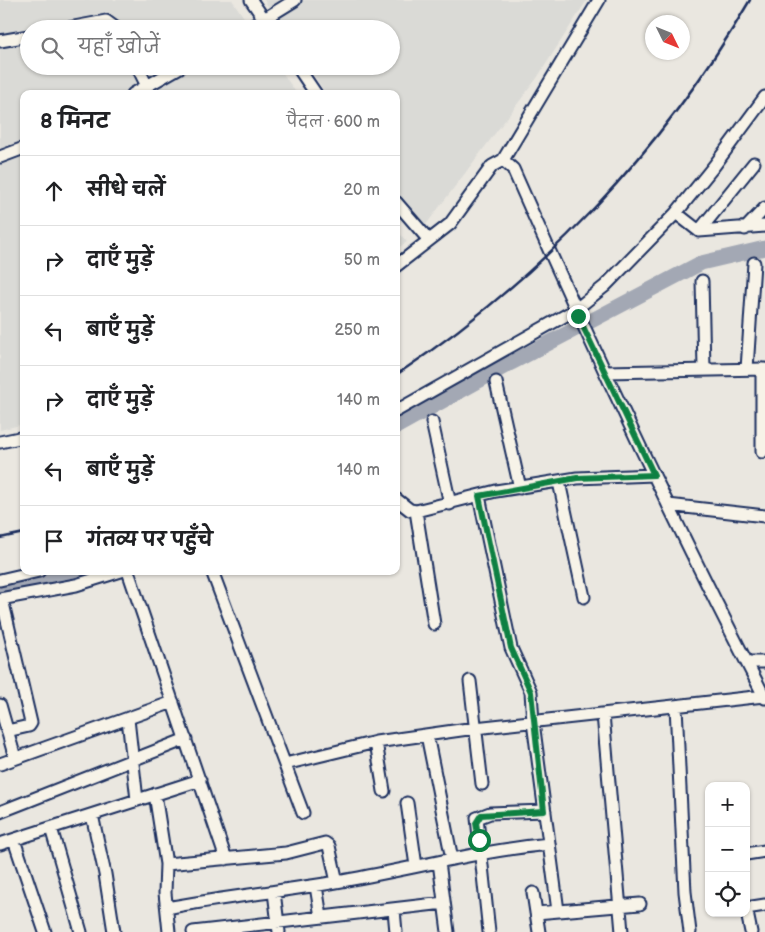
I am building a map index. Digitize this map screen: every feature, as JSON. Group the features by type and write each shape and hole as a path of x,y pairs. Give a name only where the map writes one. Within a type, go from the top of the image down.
{"street":[{"path":"251,0 264,20"},
{"path":"272,20 295,0"},
{"path":"400,263 428,239 437,235 450,224 492,166 503,160 600,0"},
{"path":"0,41 20,38"},
{"path":"142,75 147,86"},
{"path":"140,90 166,75"},
{"path":"302,75 313,90"},
{"path":"400,409 577,313 676,213 714,166 765,97"},
{"path":"0,157 20,150"},
{"path":"285,764 376,742 475,728 676,706 763,691 668,505 587,335 512,169 503,160"},
{"path":"699,231 754,163"},
{"path":"400,207 428,239"},
{"path":"746,229 765,208"},
{"path":"676,213 699,231 746,229 765,226"},
{"path":"747,369 754,263"},
{"path":"702,281 704,369"},
{"path":"605,372 763,369 762,452"},
{"path":"496,382 520,488"},
{"path":"432,422 450,504"},
{"path":"0,442 20,438"},
{"path":"400,502 410,510 416,511 479,496 577,478 654,475"},
{"path":"559,482 584,597"},
{"path":"479,496 511,648 531,692 532,722 558,911"},
{"path":"668,505 765,516"},
{"path":"416,511 434,624"},
{"path":"0,580 21,575"},
{"path":"7,731 29,726 31,723 1,599 76,585 108,575"},
{"path":"129,575 226,859"},
{"path":"214,575 303,813"},
{"path":"747,662 765,662"},
{"path":"470,681 482,784"},
{"path":"0,764 173,702"},
{"path":"0,705 14,758"},
{"path":"676,706 685,892 690,932"},
{"path":"603,714 622,932"},
{"path":"128,719 137,800"},
{"path":"427,735 452,859"},
{"path":"0,812 186,740"},
{"path":"376,742 384,791"},
{"path":"0,844 200,780"},
{"path":"155,794 166,864 166,908 169,932"},
{"path":"407,803 416,866"},
{"path":"489,932 476,823 481,815 544,811"},
{"path":"92,815 105,874 114,932"},
{"path":"51,828 81,932"},
{"path":"14,840 45,932"},
{"path":"166,864 286,853 326,844 337,882"},
{"path":"166,908 208,900 316,886 480,853 549,844"},
{"path":"750,853 765,851"},
{"path":"439,862 448,932"},
{"path":"316,886 321,917"},
{"path":"274,892 278,927"},
{"path":"533,894 539,932"},
{"path":"194,932 278,927 321,917 444,903"},
{"path":"536,913 640,904"},
{"path":"750,907 765,905"},
{"path":"394,910 396,932"},
{"path":"748,917 751,932"}],"shaded area":[{"path":"0,0 232,0 246,20 20,20 20,75 284,75 294,90 20,90 20,425 0,430"},
{"path":"264,0 587,0 537,78 425,226 400,194 400,90 323,90 314,75 400,75 400,20 277,20"},
{"path":"400,234 407,242 400,246"}],"waterway":[{"path":"400,425 511,363 701,263 765,248"},
{"path":"0,587 61,575"}],"railway":[{"path":"400,372 500,297 549,254 594,208 638,159 678,109 750,0"},
{"path":"0,538 20,534"}],"route":[{"path":"479,840 476,823 477,818 481,815 518,811 544,811 532,722 531,692 511,648 479,496 496,491 577,478 654,475 578,316"}]}
